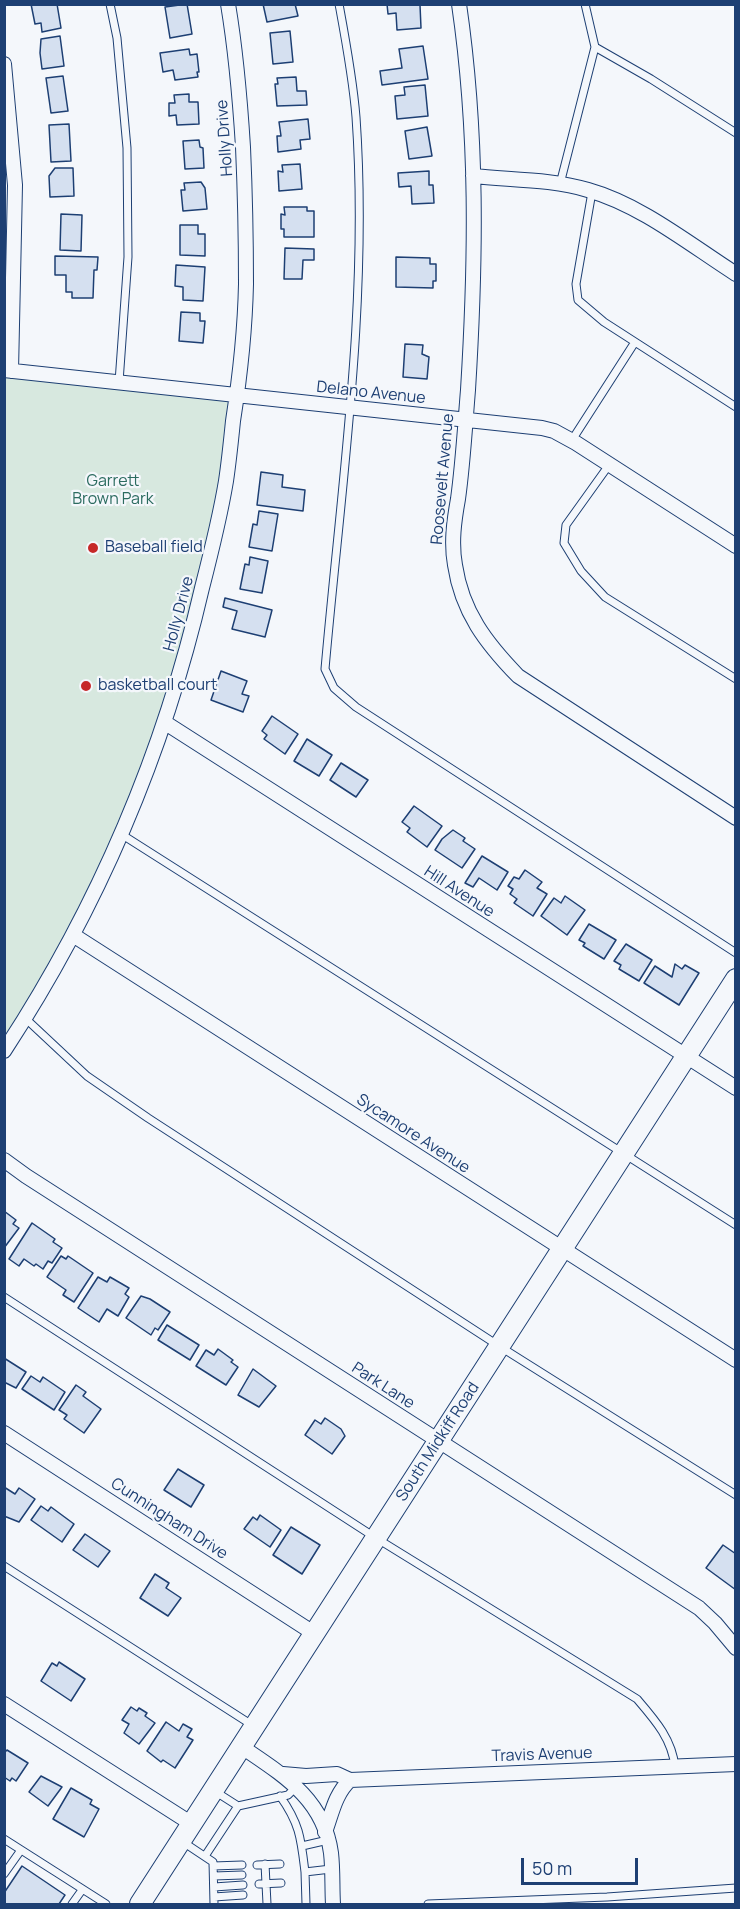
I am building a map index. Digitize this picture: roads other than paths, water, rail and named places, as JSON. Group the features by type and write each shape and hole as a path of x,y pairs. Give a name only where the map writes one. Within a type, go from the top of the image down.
{"main road":[{"name":"South Midkiff Road","path":"146,1901 186,1832 735,979"}],"street":[{"name":"Holly Drive","path":"4,1051 50,977 73,934 136,800 190,643 212,551 226,481 238,395 246,286 245,178 237,69 228,4"},
{"name":"Roosevelt Avenue","path":"459,4 472,132 475,271 465,420 458,499 453,521 453,553 462,593 471,616 483,636 498,656 529,685 735,818"},
{"path":"4,64 8,85 15,184 8,370"},
{"path":"473,176 560,184 592,192 638,210 735,274"},
{"name":"Delano Avenue","path":"8,370 542,428 572,440 735,546"},
{"name":"Hill Avenue","path":"164,722 735,1088"},
{"name":"Sycamore Avenue","path":"73,934 735,1360"},
{"name":"Park Lane","path":"4,1160 699,1608 715,1623 735,1648"},
{"name":"Cunningham Drive","path":"4,1433 315,1634"},
{"path":"4,1704 186,1832"},
{"path":"242,1747 283,1774 301,1792 320,1818 326,1836 331,1869 333,1905"},
{"name":"Travis Avenue","path":"283,1774 337,1774 350,1780 735,1764"},
{"path":"326,1836 336,1797 350,1780"}],"lane":[{"path":"110,4 117,38 127,148 128,257 119,382"},
{"path":"339,4 356,116 357,327 325,669 334,688 356,707 735,953"},
{"path":"560,184 596,47 585,4"},
{"path":"596,47 735,133"},
{"path":"592,192 576,284 578,300 604,322 735,407"},
{"path":"572,440 635,342"},
{"path":"609,465 566,525 564,543 581,571 605,597 735,679"},
{"path":"121,834 735,1225"},
{"path":"25,1018 87,1076 499,1346 735,1495"},
{"path":"4,1297 376,1538 637,1699 658,1724 673,1750 675,1767"},
{"path":"4,1566 255,1727"},
{"path":"214,1790 238,1806"},
{"path":"205,1856 238,1806 301,1792"},
{"path":"280,1796 300,1832 306,1881 306,1905"},
{"path":"186,1832 205,1856 213,1862 214,1901 243,1895"},
{"path":"302,1846 326,1836"},
{"path":"4,1839 106,1905"},
{"path":"4,1874 21,1850"},
{"path":"294,1863 304,1863"},
{"path":"267,1905 263,1894 261,1865 280,1864"},
{"path":"213,1866 242,1865"},
{"path":"305,1872 331,1869"},
{"path":"214,1876 242,1875"},
{"path":"296,1882 306,1881"},
{"path":"263,1884 280,1883"},
{"path":"214,1887 243,1885"},
{"path":"428,1905 607,1897 735,1888"},
{"path":"72,1905 82,1890"}],"place":[{"name":"Baseball field","path":"93,548"},
{"name":"basketball court","path":"86,686"}],"park label":[{"name":"Garrett Brown Park","path":"113,491"}]}
